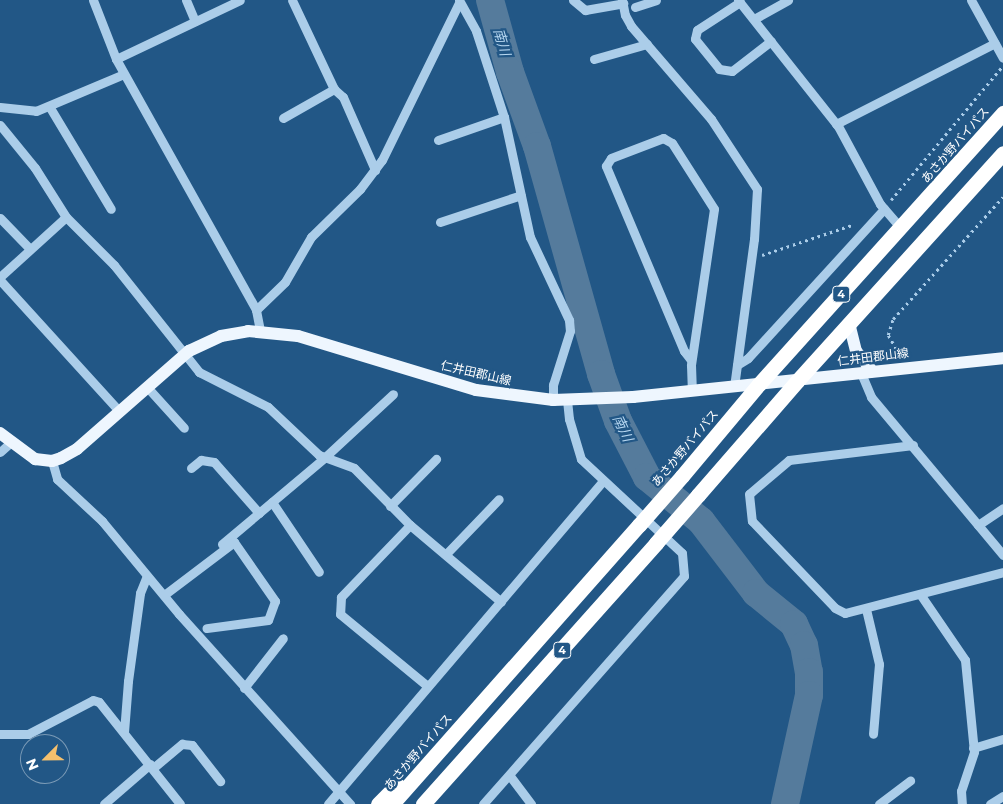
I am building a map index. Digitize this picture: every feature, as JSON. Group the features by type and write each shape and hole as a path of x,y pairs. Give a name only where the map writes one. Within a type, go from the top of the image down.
{"highway":[{"name":"あさか野バイパス","path":"392,804 682,476 759,384 902,228 1003,113"},
{"name":"4","path":"423,804 656,543 797,380 1003,153"},
{"name":"4","path":"378,804 492,690"},
{"name":"4","path":"431,804 467,756"}],"main road":[{"path":"850,323 856,351 867,372"},
{"name":"仁井田郡山線","path":"52,462 77,449 186,353 220,336 260,331 298,336 476,390 553,400 584,401 633,397 1002,356"},
{"path":"0,433 35,459 52,462"}],"street":[{"path":"93,0 116,59 256,310 260,331"},
{"path":"186,0 195,20"},
{"path":"116,59 240,0"},
{"path":"292,0 334,88 343,97 375,170"},
{"path":"573,0 585,10 623,1 625,15 647,44 711,119 756,189 752,258 734,387"},
{"path":"635,7 656,0"},
{"path":"754,19 788,0"},
{"path":"971,0 1003,58"},
{"path":"459,1 476,31 504,117 530,237 570,320 570,331 553,385 553,400"},
{"path":"256,310 286,282 311,237 375,170 414,98 459,1"},
{"path":"771,41 732,71 719,69 695,39 697,30 739,1 754,19 836,124 884,209 902,228"},
{"path":"836,124 995,43"},
{"path":"594,59 647,44"},
{"path":"0,107 36,111 124,74"},
{"path":"283,118 334,88"},
{"path":"49,106 111,209"},
{"path":"438,140 504,117"},
{"path":"0,125 35,168 66,217 114,265 204,376 272,410 324,458 354,468 410,525 501,602"},
{"path":"691,360 684,351 606,166 612,158 663,138 672,143 714,209 691,360 692,391"},
{"path":"440,222 521,194"},
{"path":"737,365 748,358 884,209"},
{"path":"66,217 0,279 119,411"},
{"path":"0,218 30,250"},
{"path":"867,372 871,397 1003,555"},
{"path":"147,387 184,428"},
{"path":"222,551 221,545 324,458 392,394"},
{"path":"483,804 510,776 684,576 682,553 602,482 581,458 569,419 567,400"},
{"path":"0,452 11,442"},
{"path":"913,445 789,460 748,498 752,521 835,608 848,613 1003,572"},
{"path":"390,506 436,459"},
{"path":"191,468 201,460 214,462 259,513"},
{"path":"52,462 57,478 102,521 244,688 350,804"},
{"path":"328,804 426,685 501,602 602,482"},
{"path":"446,554 499,499"},
{"path":"272,502 319,572"},
{"path":"978,524 1003,508"},
{"path":"410,525 341,597 340,614 426,685"},
{"path":"164,595 234,542 275,601 268,620 208,628"},
{"path":"124,732 128,681 140,593 147,576"},
{"path":"920,594 965,660 973,748 970,768 961,791 962,804"},
{"path":"866,609 879,664 873,734"},
{"path":"244,688 283,638"},
{"path":"0,734 28,734 93,700 99,702 152,766 180,804"},
{"path":"973,748 1003,739"},
{"path":"104,804 182,744 192,745 220,781"},
{"path":"510,776 531,804"},
{"path":"879,804 910,781"},
{"path":"891,795 896,804"},
{"path":"990,804 1003,796"}],"path":[{"path":"884,209 994,80 1003,66"},
{"path":"896,349 888,335 893,319 1003,198"},
{"path":"752,258 873,220"}],"waterway":[{"name":"南川","path":"490,0 510,72 537,146 601,374 618,421 647,477 701,521 756,593 794,624 804,645 809,672 809,695 785,804"}]}
